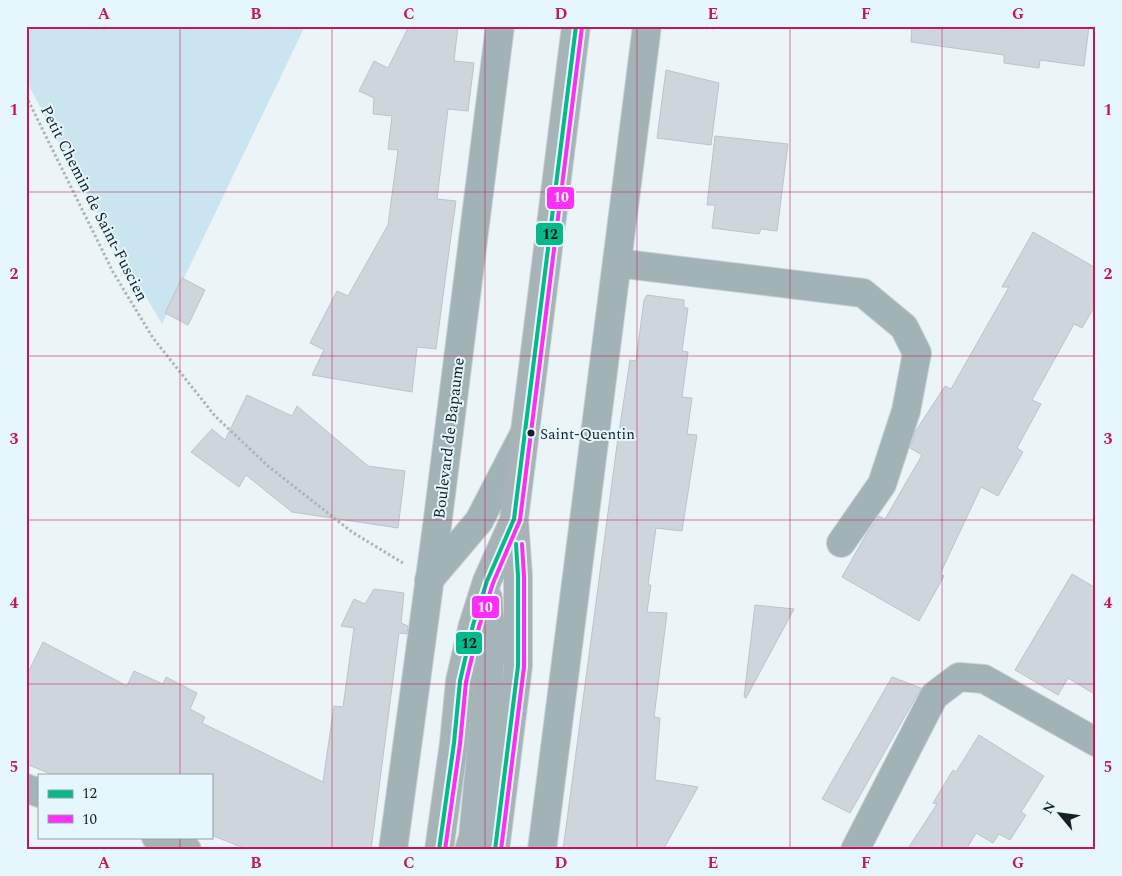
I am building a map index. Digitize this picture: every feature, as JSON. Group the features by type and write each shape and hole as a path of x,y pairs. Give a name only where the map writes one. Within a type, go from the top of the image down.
{"main road":[{"path":"495,850 506,777 518,666 518,576 514,519 576,26"},
{"path":"439,850 454,743 460,681 473,625 487,582 514,519"},
{"path":"469,850 473,837 490,660 491,631 487,582"},
{"path":"26,788 38,793"},
{"path":"158,838 187,850"}],"street":[{"name":"Boulevard de Bapaume","path":"393,850 438,526 500,26"},
{"path":"542,850 648,26"},
{"path":"618,263 863,293 904,327 917,353 906,411 882,484 841,543"},
{"path":"429,580 479,521 526,429"},
{"path":"855,850 934,696 959,677 984,679 1096,742"}],"path":[{"name":"Petit Chemin de Saint-Fuscien","path":"26,96 113,272 153,338 215,416 268,466 352,532 429,580"}],"shaded area":[{"path":"26,26 305,26 162,324 82,187 26,80"}],"building":[{"path":"409,26 458,26 454,61 474,63 468,111 448,109 437,199 456,201 436,349 417,347 412,392 312,375 324,350 310,343 337,291 348,296 388,225 398,150 388,149 392,116 373,114 374,98 359,91 374,61 388,68"},
{"path":"912,26 1089,26 1084,66 1040,60 1039,68 1004,63 1004,55 911,42"},
{"path":"666,70 719,83 711,145 657,138"},
{"path":"715,136 788,144 777,231 761,229 759,234 712,228 715,205 707,205"},
{"path":"1033,232 1096,268 1096,304 1082,328 1074,324 1032,400 1041,404 1017,448 1023,452 998,496 981,487 940,574 944,576 919,621 842,577 879,516 885,519 922,455 910,448 915,432 945,386 951,389 1009,287 1002,287"},
{"path":"182,278 205,290 188,325 165,313"},
{"path":"647,295 684,300 684,308 688,308 682,351 688,352 682,397 692,398 687,434 697,435 682,531 656,528 648,585 651,585 647,612 667,613 654,717 660,718 655,780 698,787 663,850 563,850 617,445 630,360 636,361 644,300"},
{"path":"247,395 292,416 297,406 368,466 405,471 398,528 292,512 246,475 239,487 191,452 212,429 225,440"},
{"path":"1072,574 1096,588 1096,695 1068,678 1058,695 1015,670"},
{"path":"374,589 404,593 401,623 408,626 407,634 399,633 371,850 249,850 212,835 212,774 51,774 26,764 26,677 43,642 127,686 134,671 163,684 166,677 197,693 190,709 205,717 202,723 323,782 334,706 343,707 354,628 341,626 354,599 365,604"},
{"path":"755,605 794,609 746,698 744,697"},
{"path":"892,677 921,688 850,813 822,799"},
{"path":"979,735 1044,776 1021,812 1026,815 1010,840 999,834 993,843 976,833 966,850 907,850 937,804 933,803 953,770 956,772"}],"transit line":[{"name":"12","path":"439,850 454,743 460,681 473,625 487,581 514,519 576,26"},
{"name":"10","path":"445,850 460,744 466,682 479,627 493,583 520,520 582,27"},
{"name":"12","path":"495,850 518,666 516,544"},
{"name":"10","path":"501,850 524,667 522,544"}],"place":[{"name":"Saint-Quentin","path":"531,433"}]}
